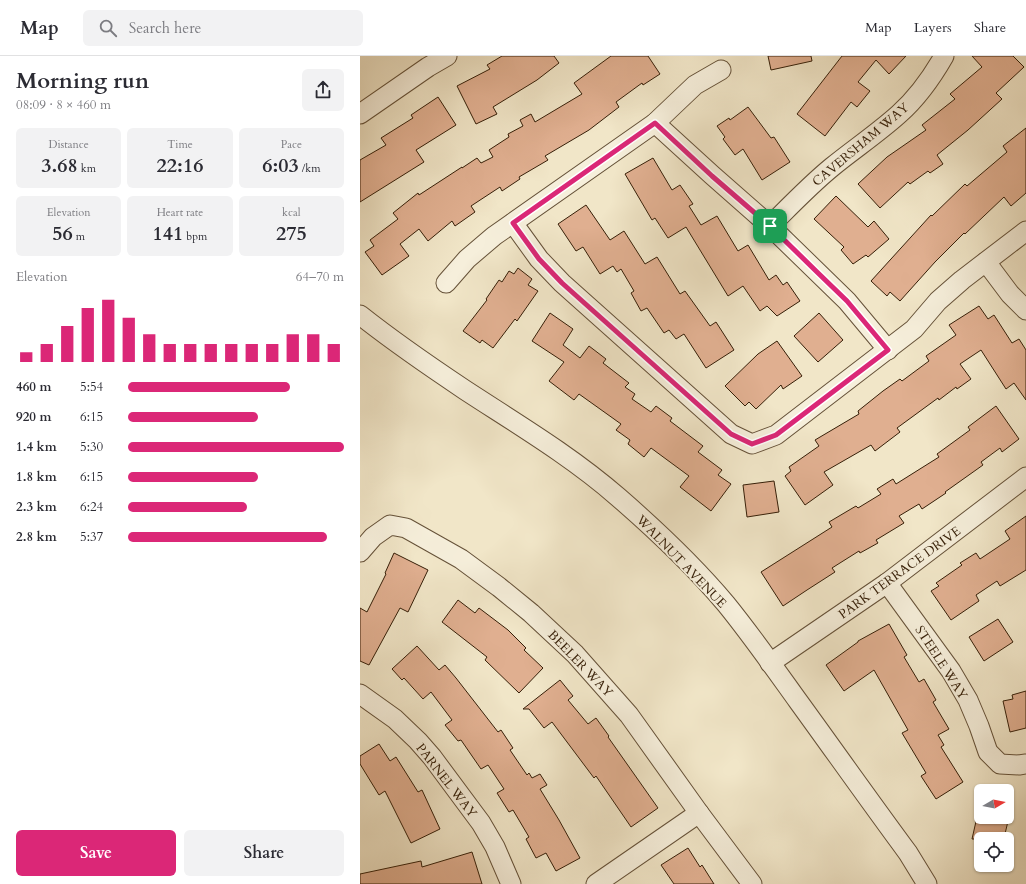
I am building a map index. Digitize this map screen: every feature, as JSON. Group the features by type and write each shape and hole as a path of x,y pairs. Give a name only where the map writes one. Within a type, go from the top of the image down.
{"street":[{"path":"360,114 425,62 447,56"},
{"name":"CAVERSHAM WAY","path":"770,226 830,169 900,114 919,93 936,70 944,56"},
{"path":"446,283 467,259 494,236 655,123 695,85 721,70"},
{"path":"655,123 712,176 770,226 847,301 888,350"},
{"path":"513,223 539,259 562,283 731,434 752,444 776,435 888,350 914,329 938,301 962,280 1026,231"},
{"path":"986,262 1010,294 1026,310"},
{"name":"WALNUT AVENUE","path":"360,315 395,342 546,442 618,497 670,545 720,598 770,663 908,853 927,884"},
{"name":"PARK TERRACE DRIVE","path":"770,663 887,583 1026,477"},
{"name":"BEELER WAY","path":"360,552 373,537 390,525 406,528 461,559 500,587 531,613 570,649 603,684 629,715 752,884"},
{"name":"STEELE WAY","path":"887,583 951,671 968,700 988,752 1000,764 1026,764"},
{"name":"PARNEL WAY","path":"360,694 395,719 432,757 481,823 495,847 511,884"},
{"path":"596,884 699,813"}],"building":[{"path":"502,56 554,56 559,63 537,80 493,107 497,114 476,124 457,86 490,69 487,65"},
{"path":"611,56 648,56 660,74 643,85 642,83 616,102 619,107 589,130 545,156 548,160 519,177 520,179 502,191 500,187 471,206 475,212 455,226 452,221 428,241 419,229 400,244 409,256 382,275 365,252 374,246 370,240 398,219 393,213 418,193 419,195 477,158 481,163 493,157 489,150 509,137 508,134 523,126 520,120 531,114 535,122 582,94 574,83"},
{"path":"768,56 811,56 812,61 771,70"},
{"path":"842,56 906,56 889,74 876,60 858,82 870,91 857,107 851,102 825,136 797,114"},
{"path":"972,56 1013,56 1024,67 996,93 1002,99 968,130 937,155 943,164 930,173 928,171 910,184 908,182 880,208 858,184 887,157 926,130 922,125 955,99 950,94 982,67"},
{"path":"438,97 456,125 416,150 424,162 360,202 360,160 386,145 381,138 413,118 411,115"},
{"path":"748,107 771,138 774,137 790,162 762,180 743,149 735,155 723,139 725,137 717,126 729,118 730,120"},
{"path":"1026,128 1026,193 1011,206 1004,197 965,234 964,233 935,262 900,301 890,292 887,296 871,281 931,215 932,216 965,184 967,186 1007,152 1003,146"},
{"path":"653,158 672,190 680,185 693,204 689,206 701,225 717,216 738,251 748,245 769,280 776,275 783,285 787,282 800,301 777,316 767,306 760,311 743,286 728,296 686,227 668,238 655,218 652,220 625,174"},
{"path":"836,196 868,227 874,221 889,239 868,257 866,255 853,264 841,250 844,247 814,219"},
{"path":"586,205 610,240 624,231 645,264 657,257 680,294 685,291 710,326 716,322 734,350 706,368 684,334 676,339 669,330 664,333 647,308 641,311 631,293 634,291 621,269 617,272 613,266 600,274 583,247 576,251 558,224"},
{"path":"518,268 532,279 528,285 538,291 517,321 515,319 493,348 482,340 480,343 463,331 487,300 486,299 499,280 502,282 509,271 514,274"},
{"path":"979,306 988,319 994,315 1012,343 1019,339 1026,350 1026,400 1014,383 1006,389 981,350 960,364 971,379 957,389 956,387 939,400 938,398 897,428 900,432 875,451 871,445 824,472 833,485 805,505 785,476 791,471 789,467 819,446 815,440 859,414 858,411 883,391 900,379 902,381 929,361 926,356 956,335 949,325"},
{"path":"550,313 573,329 563,345 580,358 589,346 606,359 603,363 629,383 625,387 635,394 632,399 651,412 656,406 672,418 670,421 703,446 698,452 722,470 718,475 731,484 711,511 680,487 689,476 651,448 644,457 628,444 630,440 616,430 621,424 579,394 574,400 549,381 564,362 532,341"},
{"path":"819,313 843,340 818,362 794,336"},
{"path":"777,341 802,376 783,389 781,385 756,409 749,402 745,406 725,386 758,354"},
{"path":"996,406 1019,439 1002,452 1000,448 981,462 983,465 922,509 919,504 899,516 904,523 876,540 878,543 860,553 859,551 832,568 835,572 783,606 761,572 832,527 829,522 856,506 858,508 881,494 877,489 893,479 896,484 939,457 937,454 970,430 968,427"},
{"path":"774,481 779,512 747,517 743,485"},
{"path":"1026,516 1026,570 1000,586 997,581 976,595 979,601 951,620 931,591 939,586 936,583 962,565 960,563 976,553 980,559 1010,539 1005,531"},
{"path":"394,553 428,570 408,612 400,608 369,665 360,661 360,608 367,612 386,574 385,573"},
{"path":"458,600 475,613 479,608 508,630 526,648 524,650 543,668 519,693 485,660 487,657 442,622"},
{"path":"998,619 1013,642 984,661 969,637"},
{"path":"889,624 907,655 904,657 919,682 924,679 936,700 933,702 949,729 938,735 944,745 941,747 963,782 936,799 921,776 926,773 902,733 908,730 874,670 844,691 826,665 858,641"},
{"path":"417,646 439,670 445,665 498,732 501,730 513,748 510,750 527,775 529,773 532,778 540,774 547,785 540,789 580,858 556,871 546,853 536,858 526,839 529,837 513,810 509,812 497,793 504,789 488,765 481,769 461,740 458,741 445,725 452,720 431,692 423,699 404,678 402,680 392,669"},
{"path":"560,680 573,696 568,700 588,724 596,718 658,808 631,827 596,776 594,778 552,722 544,728 529,709 523,709"},
{"path":"1026,691 1026,728 1010,732 1003,701 1013,699 1012,695"},
{"path":"379,744 390,761 396,757 418,792 422,790 440,829 411,843 385,791 379,795 360,764 360,756"},
{"path":"975,824 1007,824 1005,832 974,832 974,839 972,839"},
{"path":"688,848 700,867 702,865 714,884 674,884 661,865"},
{"path":"472,852 482,884 360,884 360,874 421,861 422,867"}],"route":[{"path":"655,123 712,176 770,226 847,301 888,350 776,435 752,444 731,434 562,283 539,259 513,223 655,123"}]}
